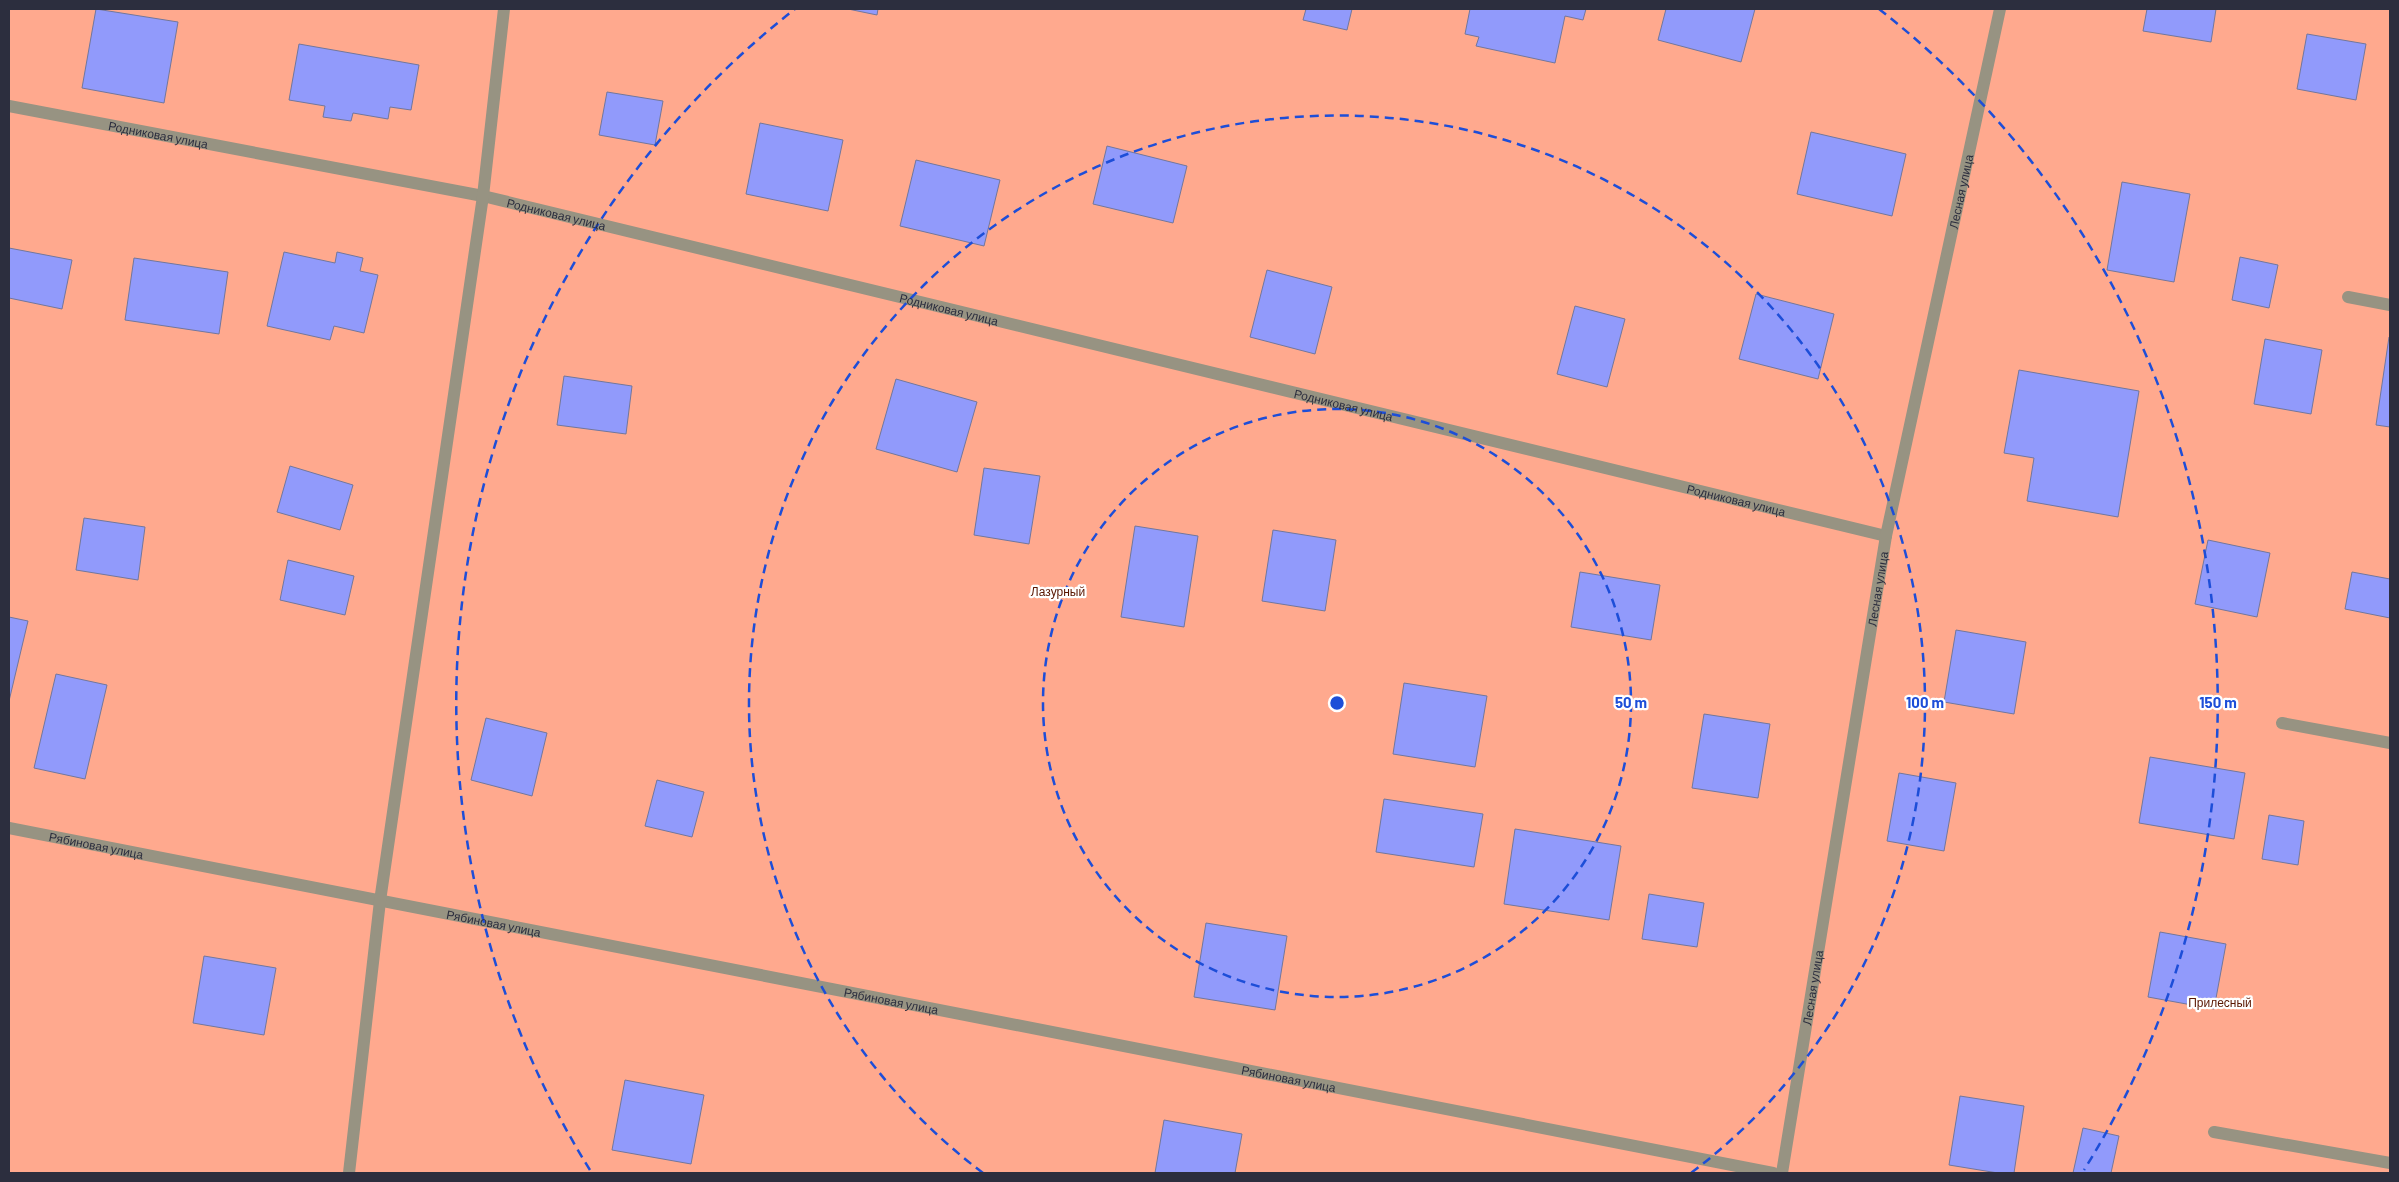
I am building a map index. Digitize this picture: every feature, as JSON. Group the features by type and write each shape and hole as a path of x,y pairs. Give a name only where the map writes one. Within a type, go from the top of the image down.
{"street":[{"path":"349,1173 380,901 483,196 504,9"},
{"name":"Лесная улица","path":"1782,1173 1886,536 2000,9"},
{"name":"Родниковая улица","path":"9,106 483,196 1886,536"},
{"path":"2348,297 2390,305"},
{"path":"2282,724 2390,743"},
{"name":"Рябиновая улица","path":"9,828 1773,1173"},
{"path":"2214,1132 2390,1163"}],"green space":[{"name":"Лазурный","path":"9,9 2390,9 2390,1173 9,1173"}],"building":[{"path":"96,9 178,22 164,103 82,88"},
{"path":"848,9 878,9 877,15"},
{"path":"1306,9 1352,9 1347,30 1303,20"},
{"path":"1470,9 1586,9 1583,20 1565,16 1555,63 1476,46 1479,37 1465,34"},
{"path":"1666,9 1755,9 1741,62 1658,40"},
{"path":"2147,9 2216,9 2211,42 2143,31"},
{"path":"2307,34 2366,44 2356,100 2297,89"},
{"path":"299,44 419,65 411,110 390,107 388,119 353,113 351,121 323,117 325,106 289,100"},
{"path":"607,92 663,101 655,145 599,135"},
{"path":"760,123 843,140 828,211 746,194"},
{"path":"1811,132 1906,154 1892,216 1797,194"},
{"path":"1107,146 1187,166 1173,223 1093,204"},
{"path":"916,160 1000,180 984,246 900,226"},
{"path":"2122,182 2190,194 2174,282 2107,270"},
{"path":"9,248 72,260 62,309 9,298"},
{"path":"284,252 335,263 337,252 363,258 360,271 378,275 364,333 334,326 330,340 267,326"},
{"path":"2240,257 2278,265 2269,308 2232,300"},
{"path":"134,258 228,272 219,334 125,320"},
{"path":"1267,270 1332,287 1315,354 1250,337"},
{"path":"1756,294 1834,314 1818,379 1739,359"},
{"path":"1575,306 1625,319 1607,387 1557,374"},
{"path":"2390,337 2390,427 2376,425"},
{"path":"2265,339 2322,350 2311,414 2254,404"},
{"path":"2019,370 2139,391 2118,517 2027,501 2034,458 2004,453"},
{"path":"564,376 632,386 626,434 557,425"},
{"path":"896,379 977,402 957,472 876,449"},
{"path":"290,466 353,485 340,530 277,512"},
{"path":"984,468 1040,476 1029,544 974,535"},
{"path":"84,518 145,527 138,580 76,570"},
{"path":"1135,526 1198,536 1184,627 1121,617"},
{"path":"1273,530 1336,540 1325,611 1262,601"},
{"path":"2208,540 2270,553 2257,617 2195,604"},
{"path":"288,560 354,576 345,615 280,600"},
{"path":"1580,572 1660,585 1651,640 1571,627"},
{"path":"2352,572 2390,579 2390,618 2345,609"},
{"path":"9,617 28,621 9,701"},
{"path":"1956,630 2026,642 2014,714 1944,702"},
{"path":"56,674 107,685 85,779 34,768"},
{"path":"1404,683 1487,696 1475,767 1393,754"},
{"path":"1704,714 1770,724 1758,798 1692,788"},
{"path":"486,718 547,733 532,796 471,780"},
{"path":"2150,757 2245,773 2234,839 2139,823"},
{"path":"1899,773 1956,783 1944,851 1887,841"},
{"path":"657,780 704,792 692,837 645,826"},
{"path":"1384,799 1483,814 1474,867 1376,852"},
{"path":"2269,815 2304,821 2298,865 2262,859"},
{"path":"1515,829 1621,846 1609,920 1504,904"},
{"path":"1649,894 1704,903 1697,947 1642,939"},
{"path":"1206,923 1287,936 1275,1010 1194,997"},
{"path":"2160,932 2226,944 2214,1009 2148,997"},
{"path":"204,956 276,968 264,1035 193,1023"},
{"path":"625,1080 704,1095 691,1164 612,1150"},
{"path":"1960,1096 2024,1106 2014,1173 1998,1173 1949,1165"},
{"path":"1164,1120 1242,1134 1235,1173 1155,1173"},
{"path":"2083,1128 2119,1136 2111,1173 2073,1173"}],"park label":[{"name":"Прилесный","path":"2220,1002"}]}
